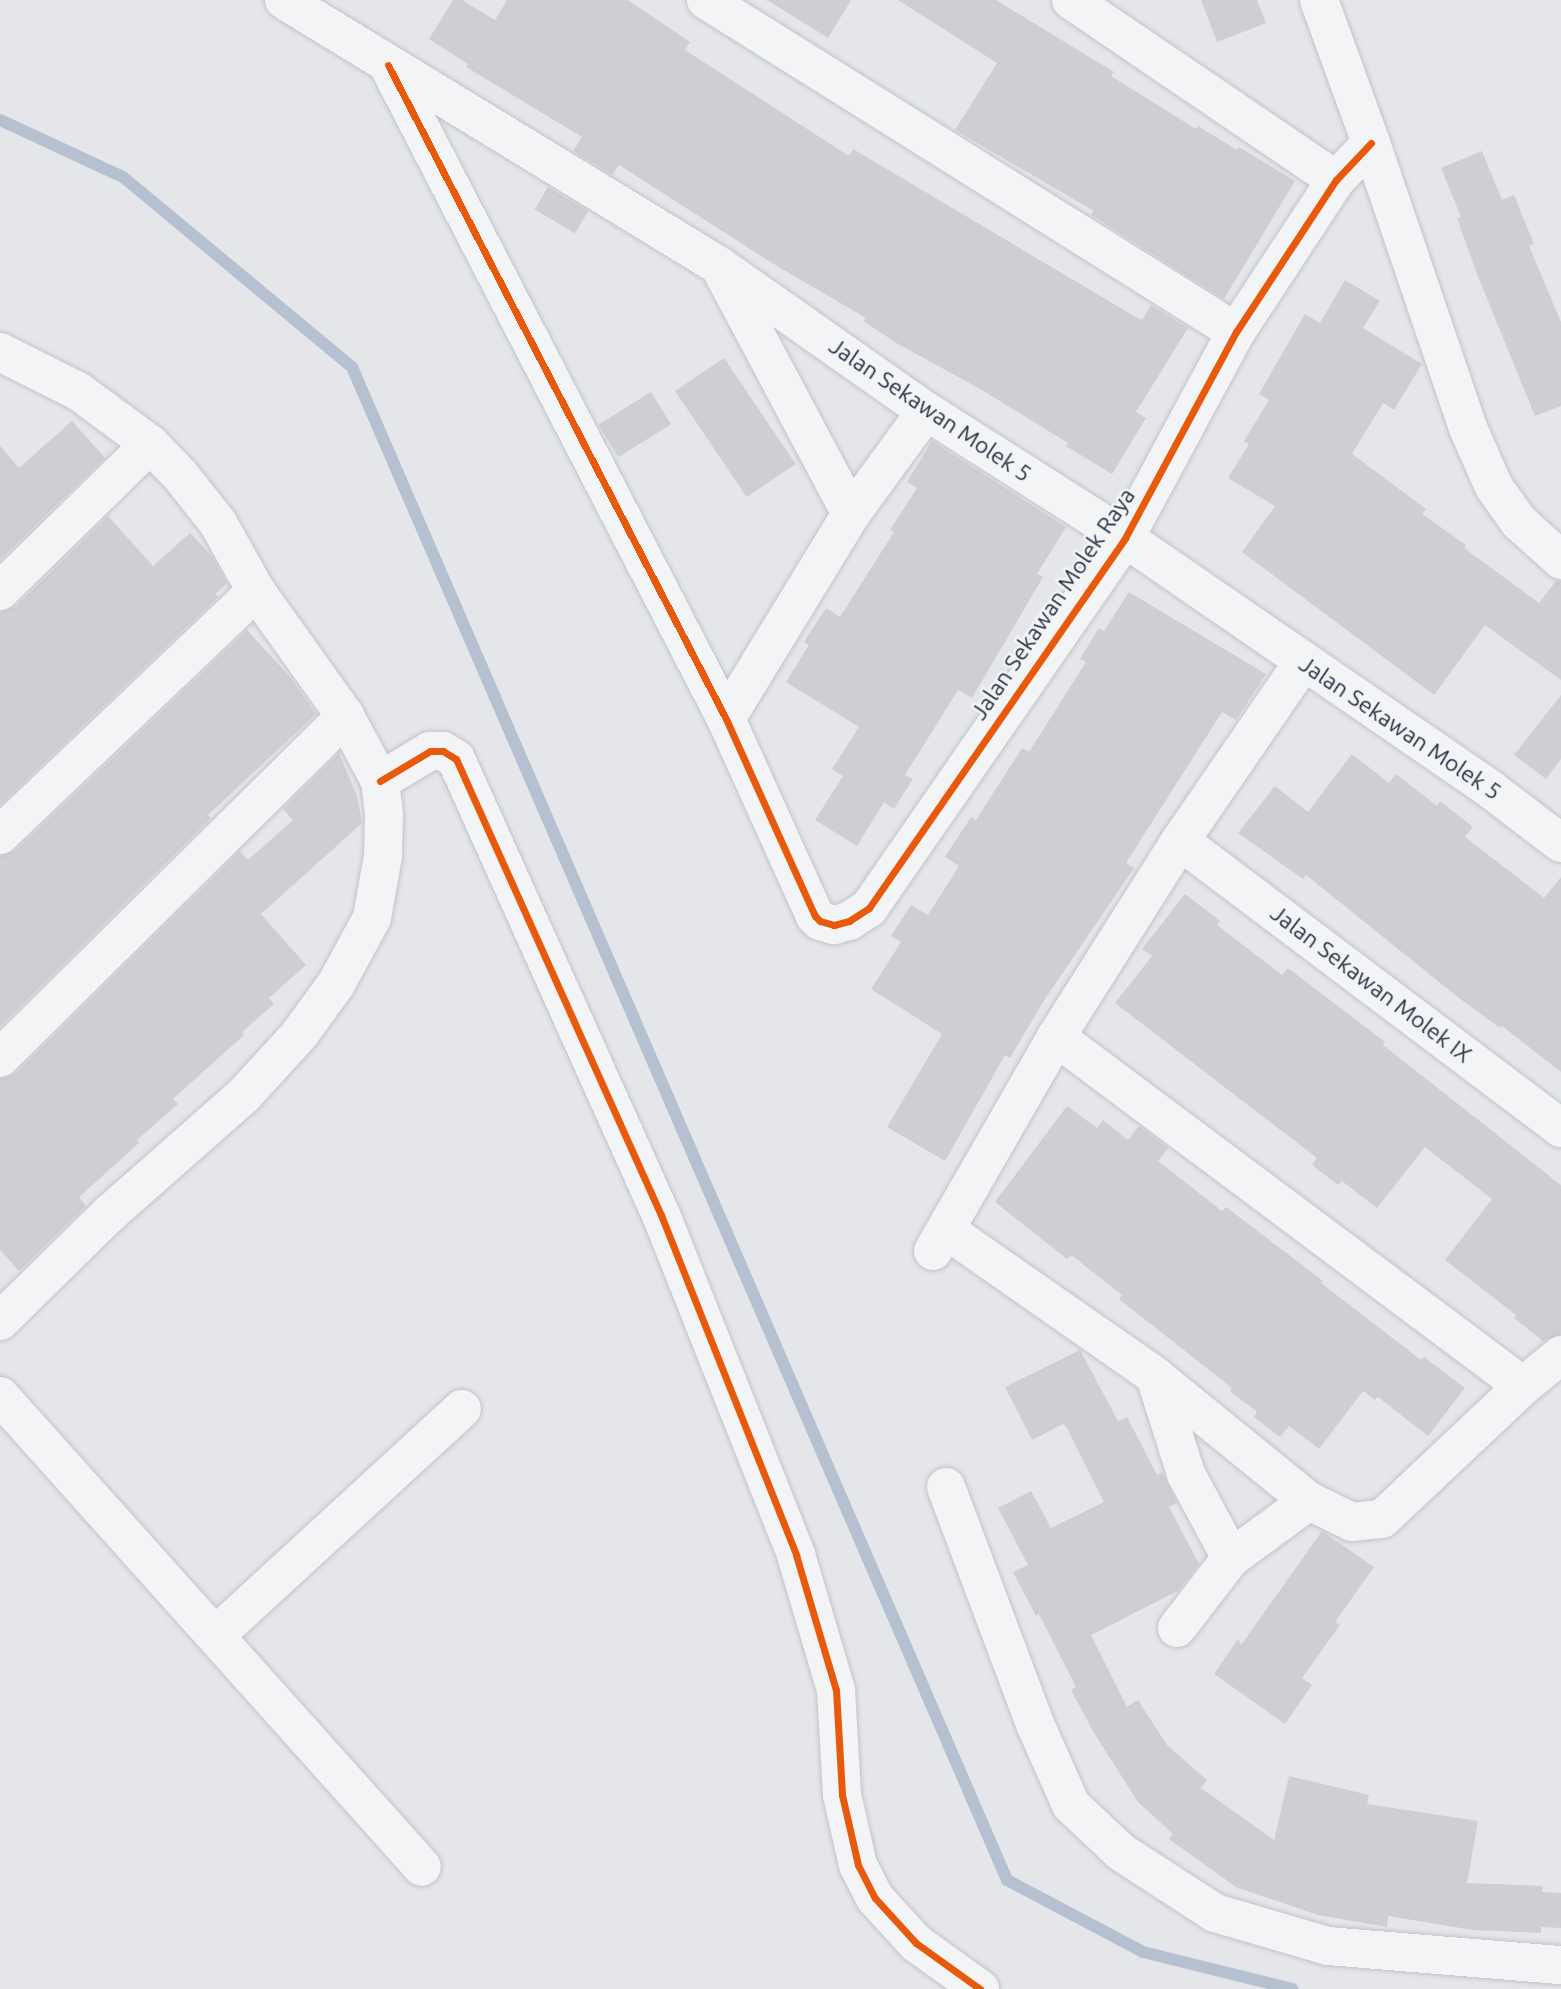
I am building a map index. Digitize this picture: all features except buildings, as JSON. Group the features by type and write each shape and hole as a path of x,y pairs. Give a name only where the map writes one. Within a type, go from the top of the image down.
{"street":[{"name":"Jalan Sekawan Molek 5","path":"285,0 718,265 926,411 1125,538 1490,789 1561,844"},
{"path":"706,0 1236,332"},
{"path":"1071,0 1336,180"},
{"path":"1319,0 1371,143 1468,429 1494,488 1519,522 1561,560"},
{"path":"388,65 726,719"},
{"name":"Jalan Sekawan Molek Raya","path":"726,719 815,916 820,921 834,925 849,921 869,908 1125,538 1236,332 1336,180 1371,143"},
{"path":"718,265 851,514"},
{"path":"0,1321 110,1213 244,1096 299,1035 336,985 372,918 383,856 384,815 380,781 345,716 256,591 218,523 180,475 150,444 78,391 3,357"},
{"path":"726,719 851,514 926,411"},
{"path":"0,591 150,444"},
{"path":"0,835 256,591"},
{"path":"1303,662 1180,841 1056,1037 939,1241 1155,1376 1309,1501 1352,1522 1382,1519 1523,1385 1561,1355"},
{"path":"0,1058 345,716"},
{"path":"380,781 430,751 443,751 456,759 661,1215 796,1555 836,1690 842,1795 858,1865 875,1898 916,1943 980,1989"},
{"name":"Jalan Sekawan Molek IX","path":"1180,841 1561,1128"},
{"path":"1056,1037 1523,1385"},
{"path":"1155,1376 1186,1474 1231,1558"},
{"path":"0,1396 422,1867"},
{"path":"216,1636 462,1409"},
{"path":"946,1486 1035,1724 1072,1805 1121,1852 1215,1913 1328,1947 1561,1965"},
{"path":"1177,1628 1231,1558 1309,1501"}],"waterway":[{"path":"0,120 123,177 352,367 1007,1880 1143,1952 1292,1989"}],"cycle path":[{"path":"388,65 726,719 815,916 820,921 834,925 849,921 869,908 1125,538 1236,332 1336,180 1371,143"},
{"path":"380,781 430,751 443,751 456,759 661,1215 796,1555 836,1690 842,1795 858,1865 875,1898 916,1943 980,1989"}]}
